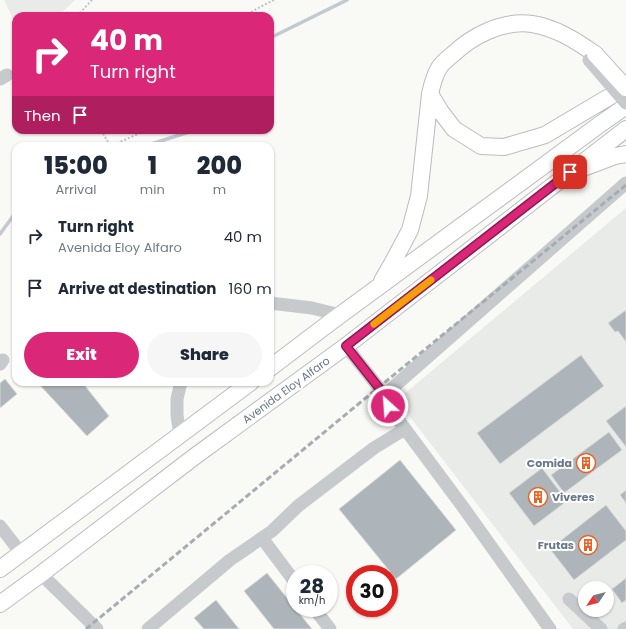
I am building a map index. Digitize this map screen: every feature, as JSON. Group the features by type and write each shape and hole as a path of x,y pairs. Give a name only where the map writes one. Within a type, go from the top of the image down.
{"main road":[{"path":"379,287 410,230 419,196 430,94 432,82 439,68 461,47 486,31 501,26 530,24 549,28 566,35 626,88 545,135 504,147 481,146 454,129 430,94"},
{"path":"274,365 626,106"},
{"name":"Avenida Eloy Alfaro","path":"0,604 194,456 346,346 626,129"},
{"path":"570,172 615,156 626,154"},
{"path":"0,569 246,386"}],"street":[{"path":"592,57 626,103"},
{"path":"550,629 388,406 387,398 390,390 626,183"},
{"path":"274,303 312,308 340,315"},
{"path":"346,346 387,398"},
{"path":"180,386 177,400 177,415 180,436"},
{"path":"148,629 230,560 272,531 298,506 374,448 405,429"},
{"path":"0,526 21,553"},
{"path":"262,538 286,570"},
{"path":"41,574 97,629"},
{"path":"569,599 601,629"},
{"path":"321,617 330,629"}],"path":[{"path":"81,12 92,0"},
{"path":"251,12 274,0"},
{"path":"120,142 138,134"}],"shaded area":[{"path":"4,0 75,0 62,12 12,12 12,17"},
{"path":"626,208 626,629 573,629 397,400"}],"building":[{"path":"626,310 626,342 618,331 615,332 608,323"},
{"path":"581,355 604,386 500,464 477,433"},
{"path":"5,379 17,394 0,408 0,383"},
{"path":"41,386 85,386 109,416 87,436"},
{"path":"626,406 626,447 606,421"},
{"name":"Comida","path":"609,432 622,450 564,493 551,475"},
{"path":"400,460 456,530 398,577 398,565 385,565 339,509"},
{"name":"Viveres","path":"542,468 567,501 534,526 509,493"},
{"path":"626,490 626,503 620,495"},
{"name":"Frutas","path":"606,505 626,531 626,540 574,580 550,549"},
{"path":"267,573 286,597 286,617 302,617 312,629 274,629 244,591"},
{"path":"626,578 626,600 622,603 614,592 614,587"},
{"path":"216,600 239,629 204,629 194,618"}],"waterway":[{"path":"274,36 347,0"},
{"path":"158,142 183,134"},
{"path":"0,234 12,218"}],"railway":[{"path":"86,629 626,185"}],"slow traffic":[{"path":"374,324 431,280"}],"place":[{"name":"Comida","path":"586,463"},
{"name":"Viveres","path":"538,497"},
{"name":"Frutas","path":"588,545"}],"route":[{"path":"388,406 387,398 346,346 570,172"}]}
